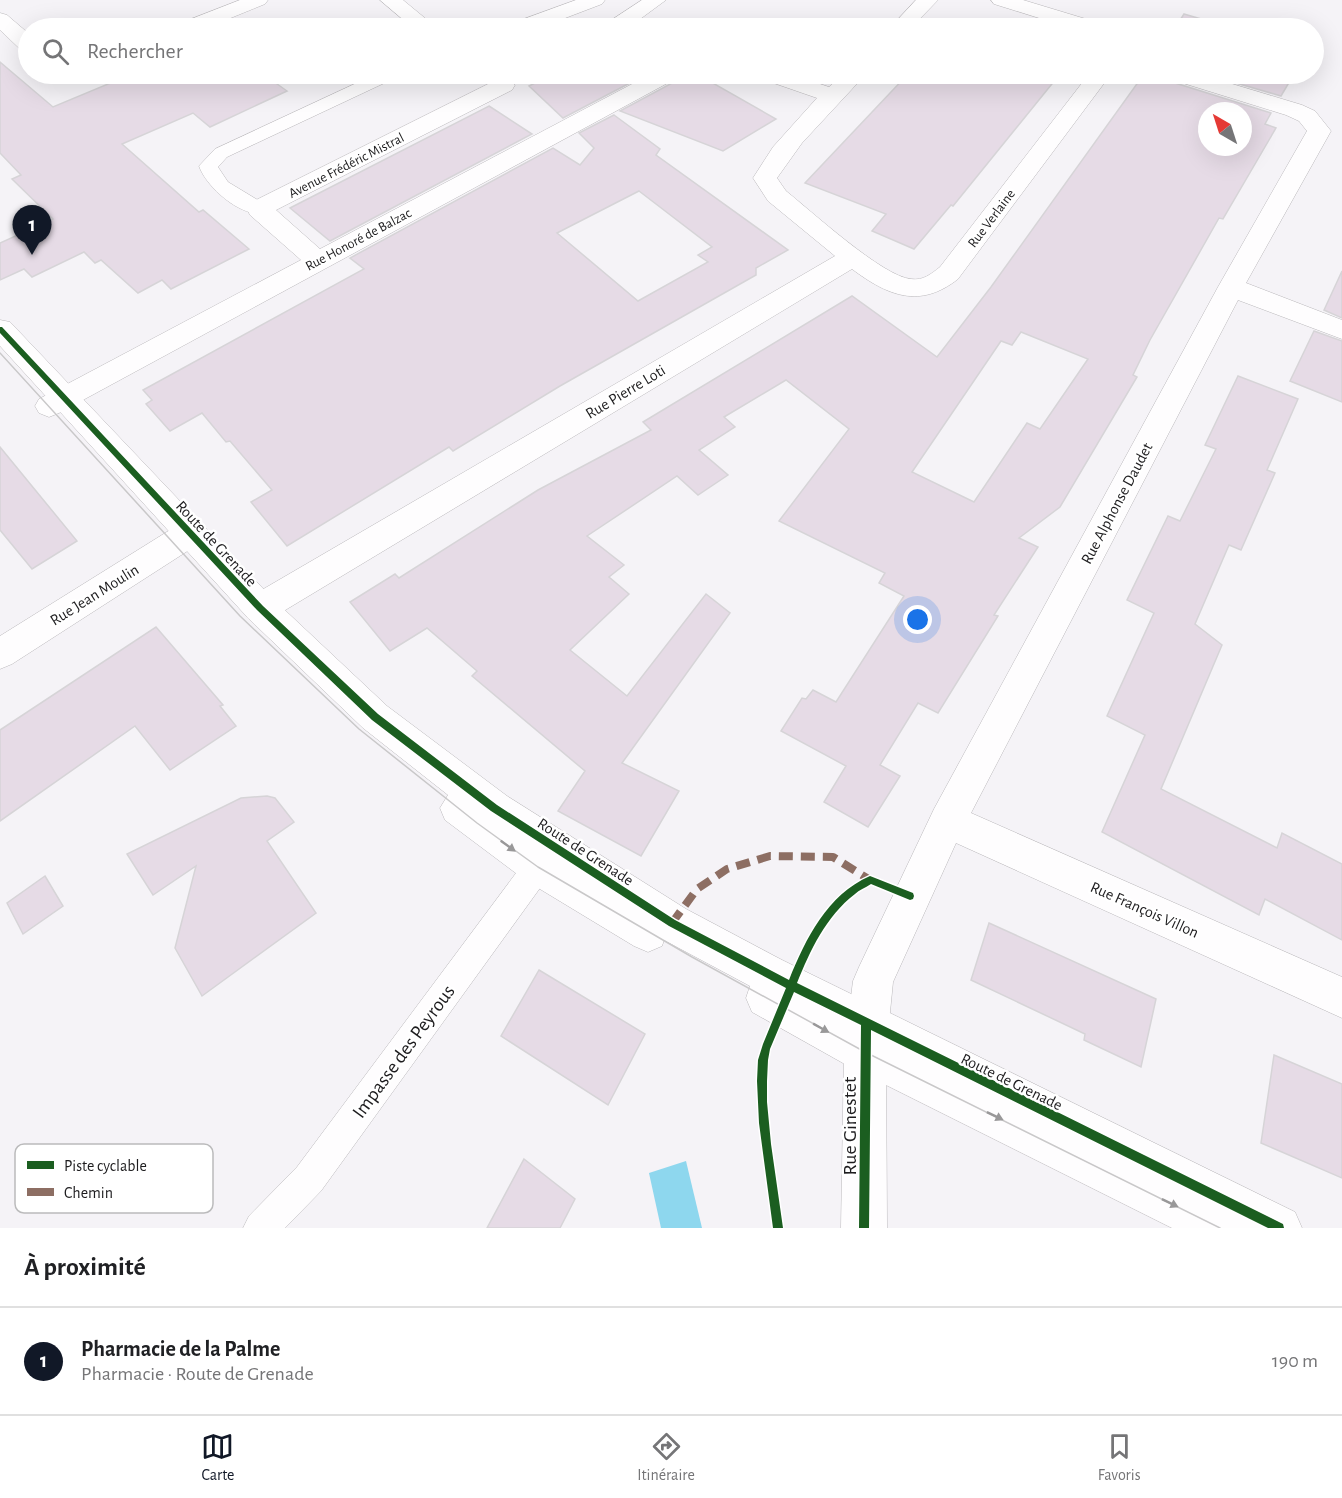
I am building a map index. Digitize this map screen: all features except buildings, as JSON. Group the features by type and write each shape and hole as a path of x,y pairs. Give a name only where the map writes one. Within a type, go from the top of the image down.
{"street":[{"path":"214,18 258,0"},
{"path":"390,0 413,18"},
{"path":"547,18 595,0 634,17 656,0"},
{"path":"910,18 928,0"},
{"path":"1001,0 1059,18"},
{"path":"0,19 18,35"},
{"name":"Avenue Frédéric Mistral","path":"259,209 486,84"},
{"name":"Rue Honoré de Balzac","path":"56,402 649,84"},
{"path":"798,84 832,96"},
{"path":"845,84 770,168 765,178 770,188 853,256"},
{"name":"Rue Verlaine","path":"853,256 881,278 902,287 923,289 939,283 950,273 1092,84"},
{"name":"Rue Alphonse Daudet","path":"865,1038 873,981 947,821 1231,287 1319,131 1307,116 1294,110 1210,84"},
{"path":"259,209 318,261"},
{"name":"Rue Pierre Loti","path":"260,609 853,256"},
{"path":"1231,287 1342,330"},
{"name":"Route de Grenade","path":"0,329 56,402 181,539 240,616 359,729 477,823 538,867 631,922 865,1038 1280,1228"},
{"name":"Route de Grenade","path":"0,353 56,402"},
{"name":"Route de Grenade","path":"181,539 260,609 375,717 494,808 672,922 865,1038 1220,1228"},
{"name":"Rue Jean Moulin","path":"0,654 181,539"},
{"name":"Rue François Villon","path":"947,821 1342,998"},
{"name":"Rue Ginestet","path":"864,1228 865,1038"}],"lane":[{"path":"259,209 231,194 210,176 208,166 221,153 368,84"},
{"name":"Impasse des Peyrous","path":"261,1228 309,1179 538,867"}],"water":[{"path":"686,1161 702,1228 661,1228 649,1173"}],"tram line":[{"path":"0,329 260,608 375,717 494,808 672,923 768,974 1279,1228"},
{"path":"0,353 240,616 359,729 477,823 538,867 692,957 865,1052 1220,1228"}],"marked path":[{"path":"672,923 697,889 727,869 770,856 833,857 870,880"}],"cycle path":[{"path":"0,329 260,608 375,717 494,808 672,923 768,974 1279,1228"},
{"path":"778,1228 762,1102 763,1060 768,1044 803,958 824,921 837,904 870,880 910,896"},
{"path":"864,1228 866,1024"}],"place":[{"name":"Pharmacie de la Palme","path":"32,255"}]}
